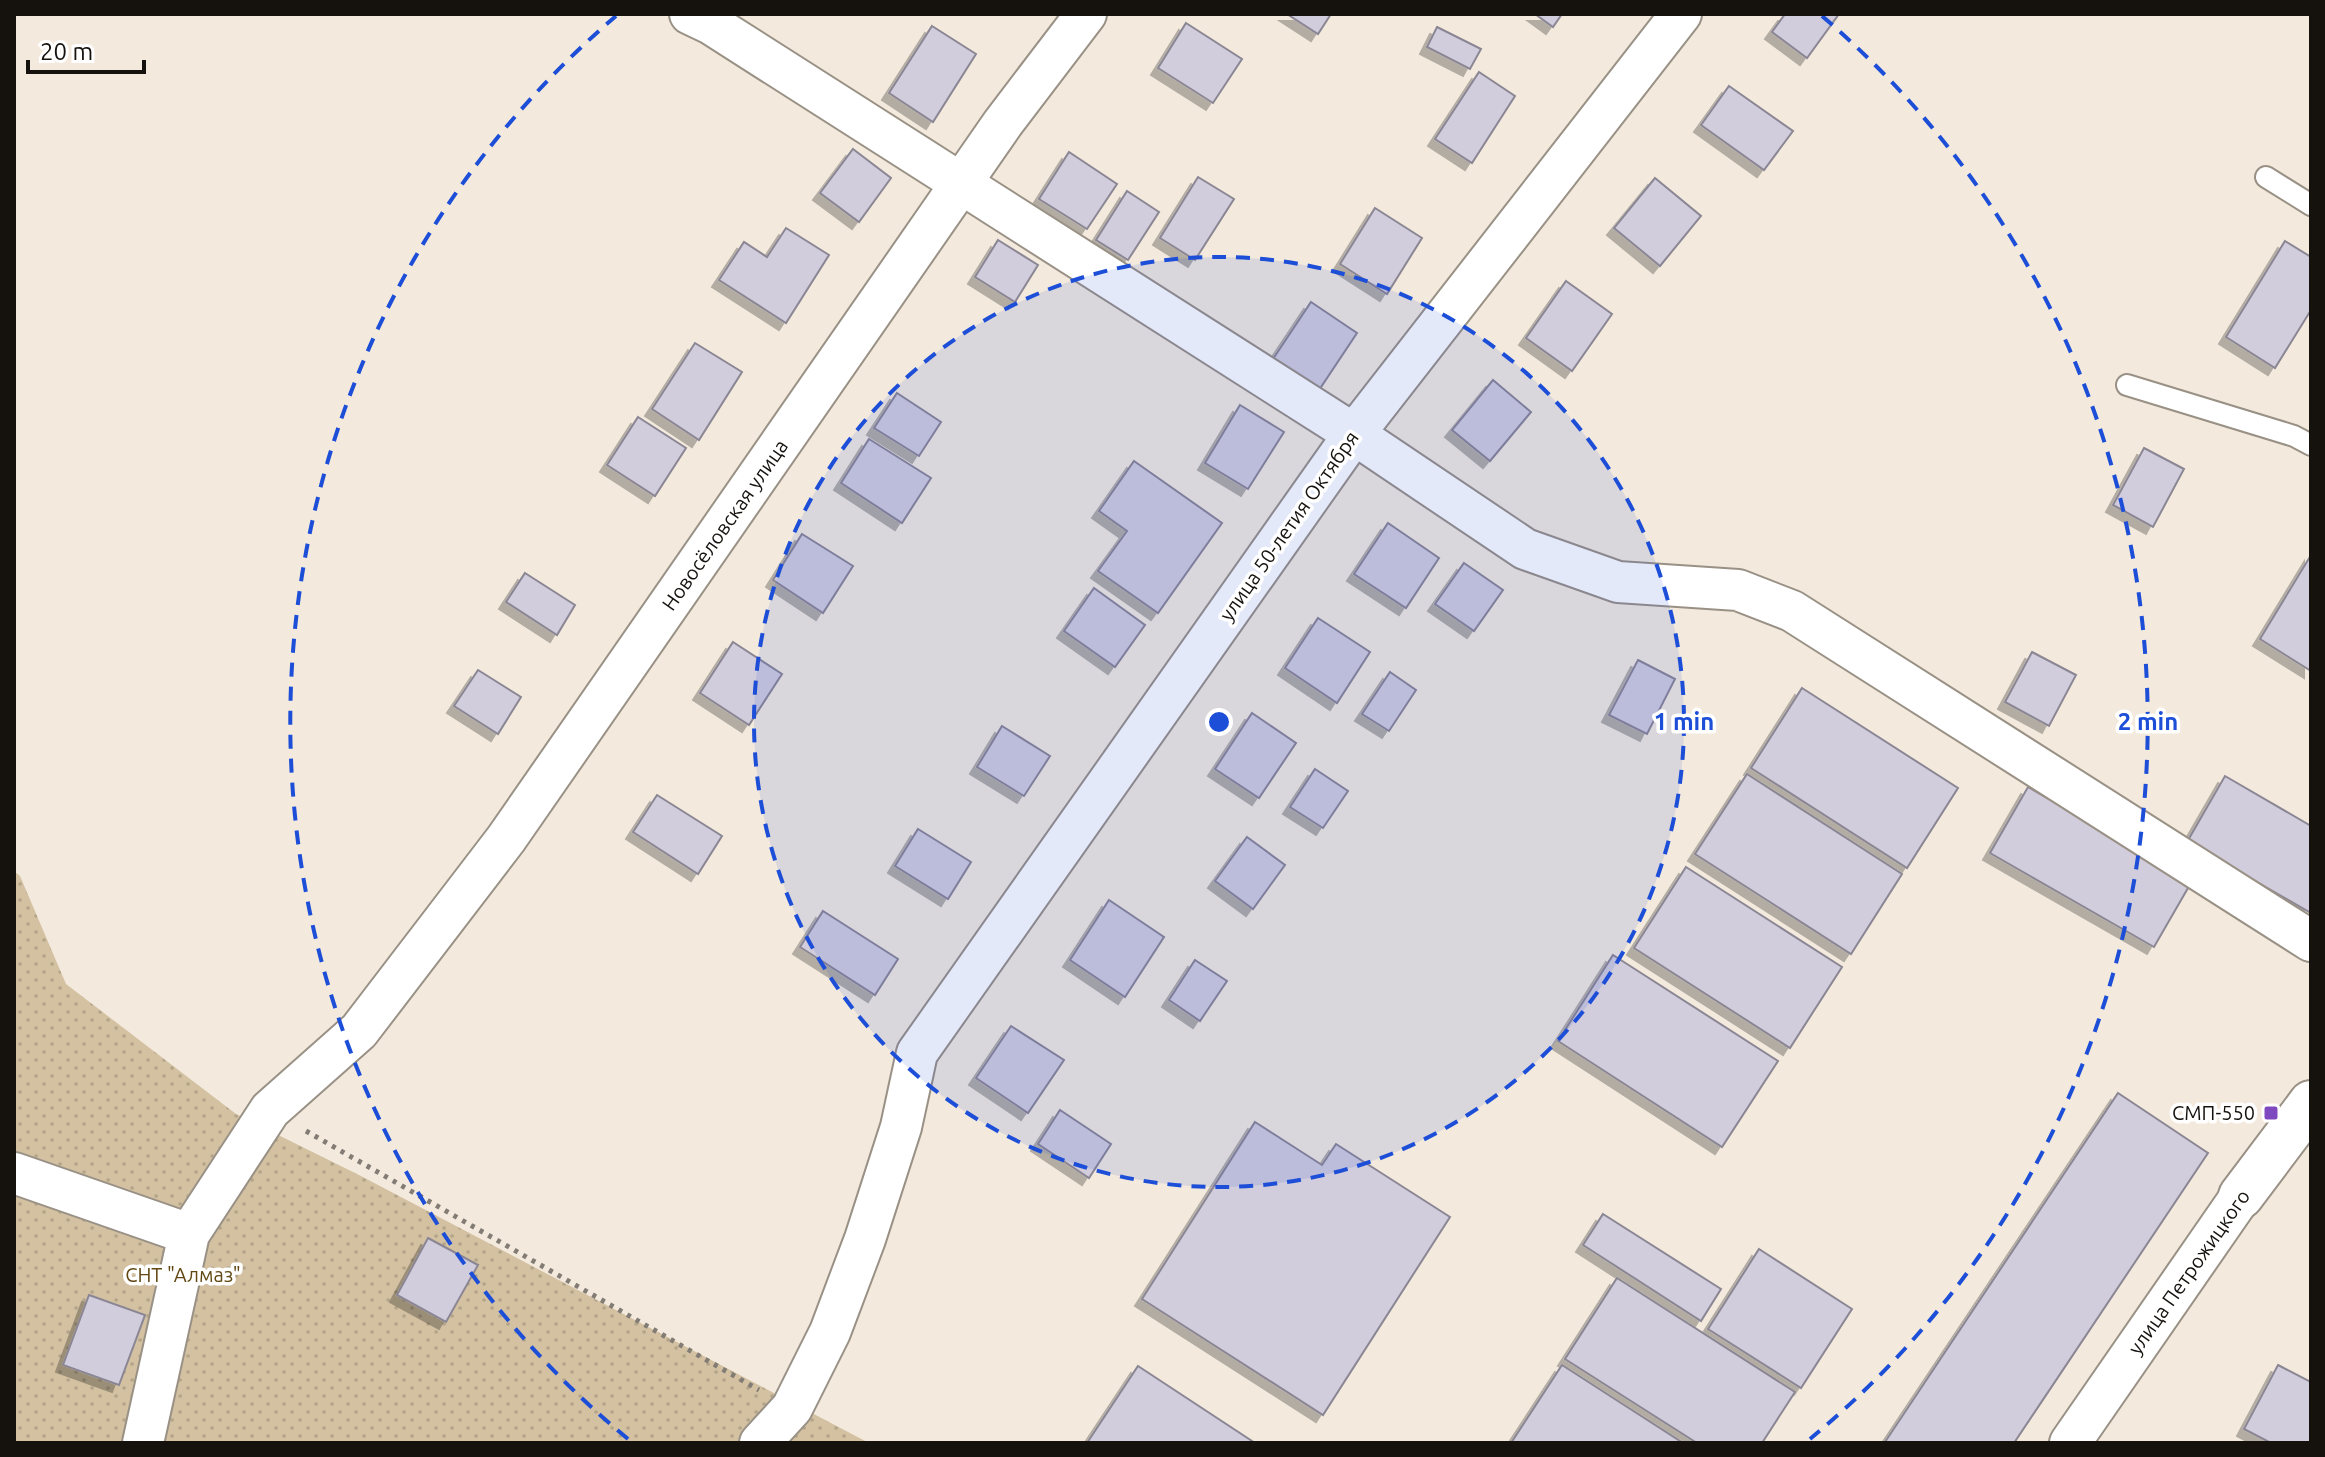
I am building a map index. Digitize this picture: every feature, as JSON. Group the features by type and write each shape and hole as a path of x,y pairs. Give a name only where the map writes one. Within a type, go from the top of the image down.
{"street":[{"path":"690,14 711,24 963,183 1354,434 1525,549 1618,582 1738,590 1792,611 2311,941"},
{"name":"Новосёловская улица","path":"189,1234 270,1110 359,1031 506,839 1003,123 1086,14"},
{"name":"улица 50-летия Октября","path":"792,1408 830,1332 865,1239 901,1127 917,1053 1354,434 1681,14"},
{"name":"улица Петрожицкого","path":"2070,1443 2241,1196 2311,1103"},
{"path":"14,1173 189,1234 143,1443"},
{"path":"760,1443 792,1408"}],"lane":[{"path":"2266,177 2311,205"},
{"path":"2127,385 2294,436 2311,445"}],"path":[{"path":"270,1110 792,1408"}],"green space":[{"name":"СНТ \"Алмаз\"","path":"14,871 20,876 66,984 236,1114 359,1175 869,1443 14,1443"}],"building":[{"path":"1287,14 1331,14 1318,34"},
{"path":"1535,14 1562,14 1553,27"},
{"path":"1785,14 1839,14 1807,58 1772,32"},
{"path":"1186,23 1242,59 1213,103 1158,68"},
{"path":"932,26 976,54 933,122 889,93"},
{"path":"1437,27 1481,49 1470,69 1427,47"},
{"path":"1479,72 1515,96 1472,163 1435,139"},
{"path":"1729,86 1793,131 1764,170 1701,125"},
{"path":"853,149 891,178 859,222 820,193"},
{"path":"1069,152 1117,184 1087,229 1039,199"},
{"path":"1198,177 1234,199 1195,260 1160,238"},
{"path":"1655,178 1701,216 1660,266 1614,228"},
{"path":"1127,191 1159,212 1128,260 1096,240"},
{"path":"1375,208 1422,238 1387,294 1340,264"},
{"path":"786,228 829,255 786,323 719,280 744,242 767,257"},
{"path":"998,240 1038,265 1015,302 975,277"},
{"path":"2285,241 2311,257 2311,310 2275,368 2226,337"},
{"path":"1566,281 1612,314 1572,371 1526,338"},
{"path":"1311,302 1357,333 1319,390 1273,359"},
{"path":"695,343 742,372 699,440 652,409"},
{"path":"1493,380 1531,412 1490,461 1452,430"},
{"path":"897,393 941,422 919,456 874,428"},
{"path":"1240,405 1284,432 1248,489 1205,463"},
{"path":"638,417 686,448 655,496 607,465"},
{"path":"869,439 931,478 902,523 841,483"},
{"path":"2144,448 2184,469 2153,527 2113,505"},
{"path":"1134,461 1222,523 1158,613 1098,571 1127,531 1099,511"},
{"path":"1388,523 1439,558 1406,608 1354,574"},
{"path":"802,534 853,566 823,613 773,580"},
{"path":"2311,555 2311,671 2260,639"},
{"path":"1464,563 1503,590 1474,631 1435,604"},
{"path":"525,573 575,605 557,635 506,602"},
{"path":"1094,588 1145,625 1115,667 1064,631"},
{"path":"1318,618 1370,652 1337,703 1285,668"},
{"path":"733,642 782,674 749,725 700,693"},
{"path":"2032,652 2076,675 2049,726 2005,702"},
{"path":"1638,660 1675,679 1647,734 1609,715"},
{"path":"478,670 521,697 498,734 454,706"},
{"path":"1390,672 1416,690 1389,731 1362,714"},
{"path":"1802,688 1958,788 1907,868 1751,768"},
{"path":"1252,713 1296,743 1259,798 1215,769"},
{"path":"1002,726 1050,756 1024,796 977,767"},
{"path":"1315,769 1348,791 1323,828 1290,807"},
{"path":"1747,774 1902,874 1851,954 1695,854"},
{"path":"2225,776 2311,826 2311,913 2187,842"},
{"path":"2028,787 2192,881 2154,947 1990,853"},
{"path":"657,795 722,836 698,874 633,832"},
{"path":"918,829 971,862 948,899 895,866"},
{"path":"1247,837 1285,865 1253,909 1215,881"},
{"path":"1686,867 1842,967 1790,1048 1634,948"},
{"path":"1109,900 1164,937 1125,997 1070,960"},
{"path":"823,911 898,959 875,995 800,947"},
{"path":"1613,955 1778,1061 1722,1147 1558,1041"},
{"path":"1195,960 1227,981 1200,1021 1169,1000"},
{"path":"1011,1026 1064,1060 1028,1113 976,1078"},
{"path":"2118,1093 2208,1153 2014,1443 1885,1442"},
{"path":"1060,1110 1111,1144 1089,1178 1038,1144"},
{"path":"1255,1122 1322,1165 1336,1144 1450,1217 1323,1415 1142,1299"},
{"path":"1603,1214 1721,1289 1701,1321 1583,1245"},
{"path":"428,1238 478,1265 446,1322 397,1295"},
{"path":"1759,1249 1852,1309 1801,1388 1708,1329"},
{"path":"1617,1278 1795,1392 1762,1443 1697,1443 1565,1359"},
{"path":"89,1295 145,1315 119,1385 63,1365"},
{"path":"1562,1365 1683,1443 1511,1443"},
{"path":"2278,1365 2311,1382 2311,1443 2271,1443 2244,1429"},
{"path":"1138,1366 1255,1443 1087,1443"}],"place":[{"name":"СМП-550","path":"2271,1113"}]}
